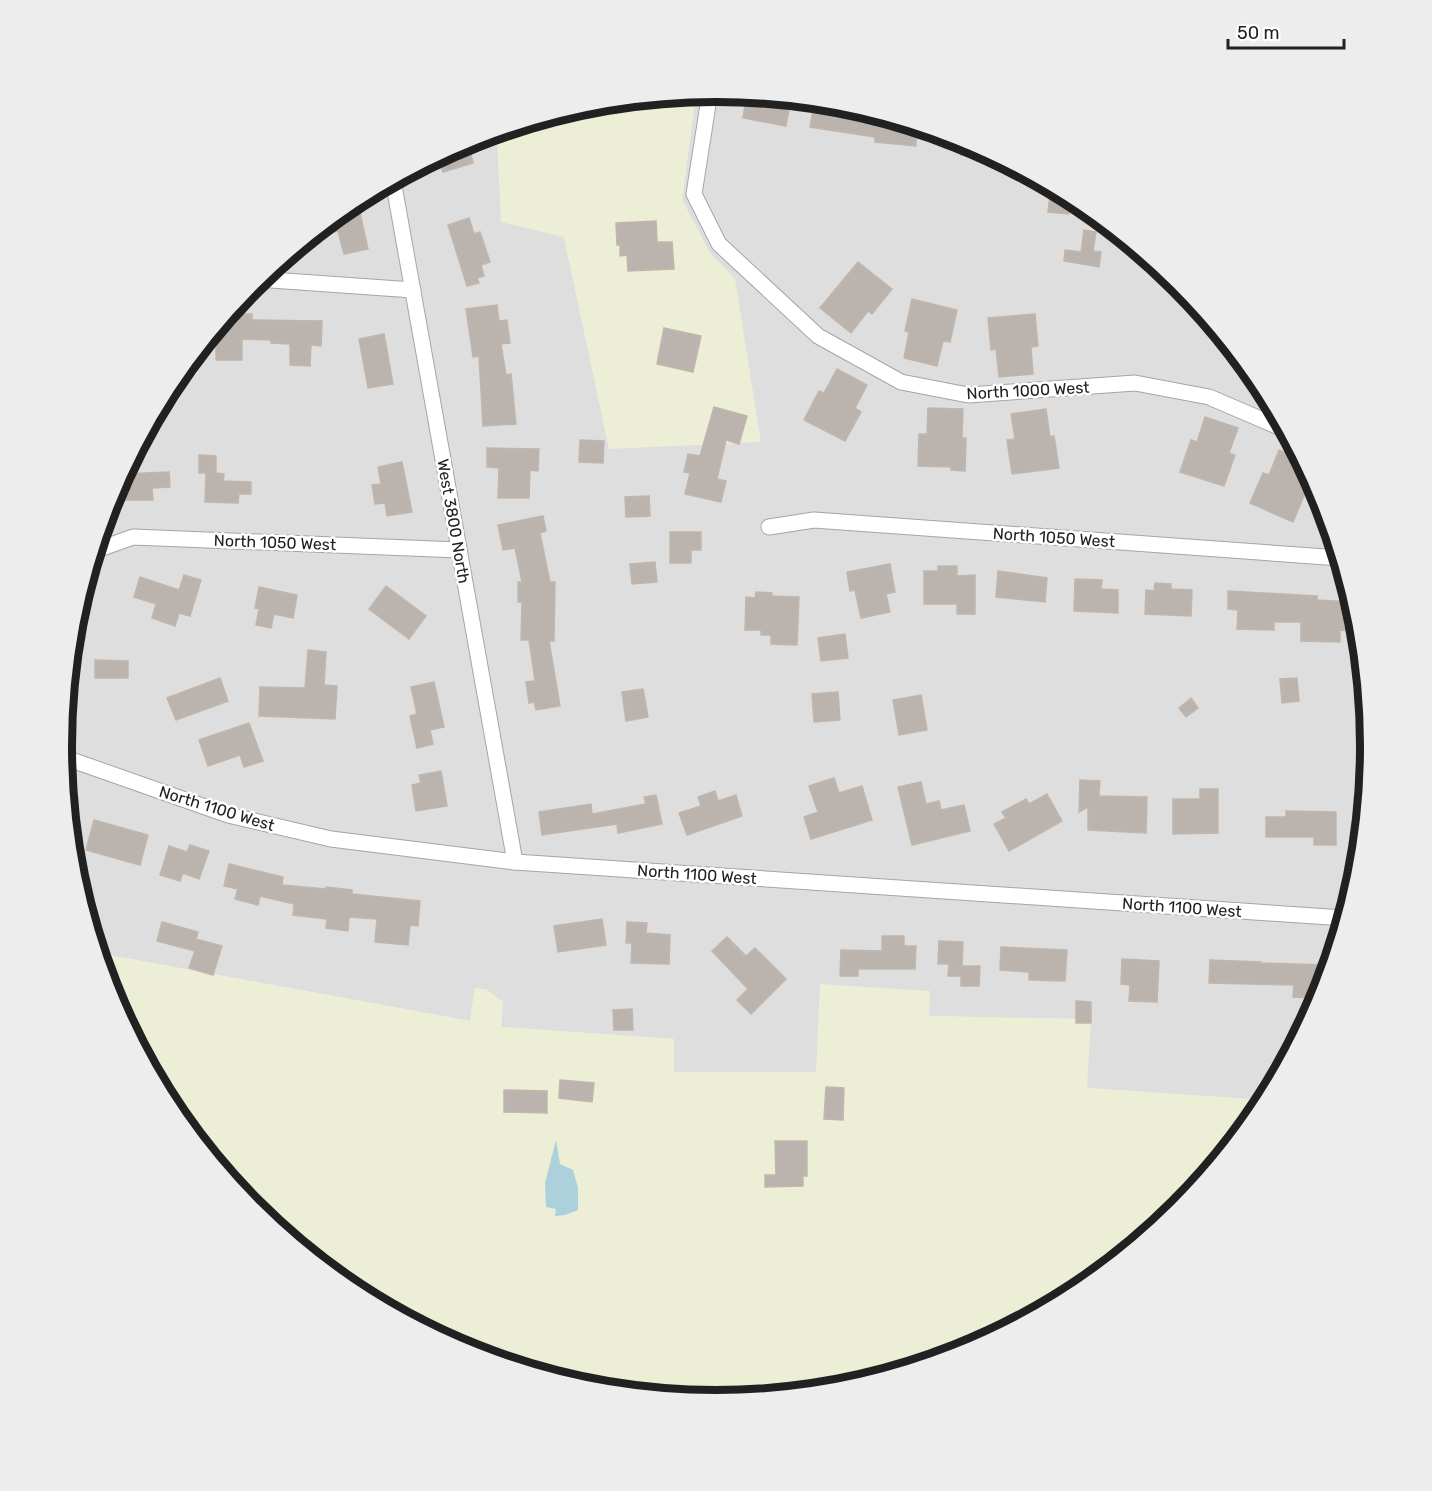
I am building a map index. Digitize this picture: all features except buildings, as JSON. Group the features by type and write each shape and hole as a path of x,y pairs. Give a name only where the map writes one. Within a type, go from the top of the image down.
{"street":[{"name":"North 1000 West","path":"709,101 694,194 719,244 818,336 901,382 968,395 1135,383 1209,397 1275,425"},
{"name":"West 3800 North","path":"394,188 515,862"},
{"path":"271,280 413,290"},
{"name":"North 1050 West","path":"769,527 814,520 1332,557"},
{"name":"North 1050 West","path":"103,548 133,537 459,550"},
{"name":"North 1100 West","path":"72,760 228,815 331,839 515,862 1336,917"}],"shaded area":[{"path":"716,101 800,107 883,123 923,136 1001,168 1038,188 1074,210 1141,261 1200,321 1227,353 1274,424 1294,461 1326,538 1348,620 1359,703 1359,788 1348,871 1326,953 1294,1030 1274,1068 1253,1099 1086,1088 1091,1020 929,1016 929,991 816,1072 674,1072 674,1039 501,1027 503,1002 487,990 475,988 470,1021 107,955 84,871 73,788 73,703 84,620 106,538 138,461 158,423 205,353 232,321 291,261 358,210 431,168 497,140 501,221 564,236 609,449 735,279 710,253 682,200 695,102"}],"green space":[{"path":"695,102 682,200 710,253 735,279 761,442 609,449 564,237 501,222 497,140 549,123 590,114 632,107"},
{"path":"107,955 470,1021 475,988 487,990 503,1002 501,1027 674,1039 674,1072 816,1072 820,984 930,991 929,1016 1091,1019 1087,1088 1253,1099 1227,1138 1200,1170 1141,1230 1074,1281 1001,1323 923,1355 883,1368 800,1384 716,1390 632,1384 549,1368 509,1355 431,1323 358,1281 291,1230 232,1170 205,1138 181,1103 158,1068 138,1030"}],"water":[{"path":"556,1140 560,1164 573,1170 578,1188 578,1210 555,1216 556,1209 546,1207 545,1183"}]}
